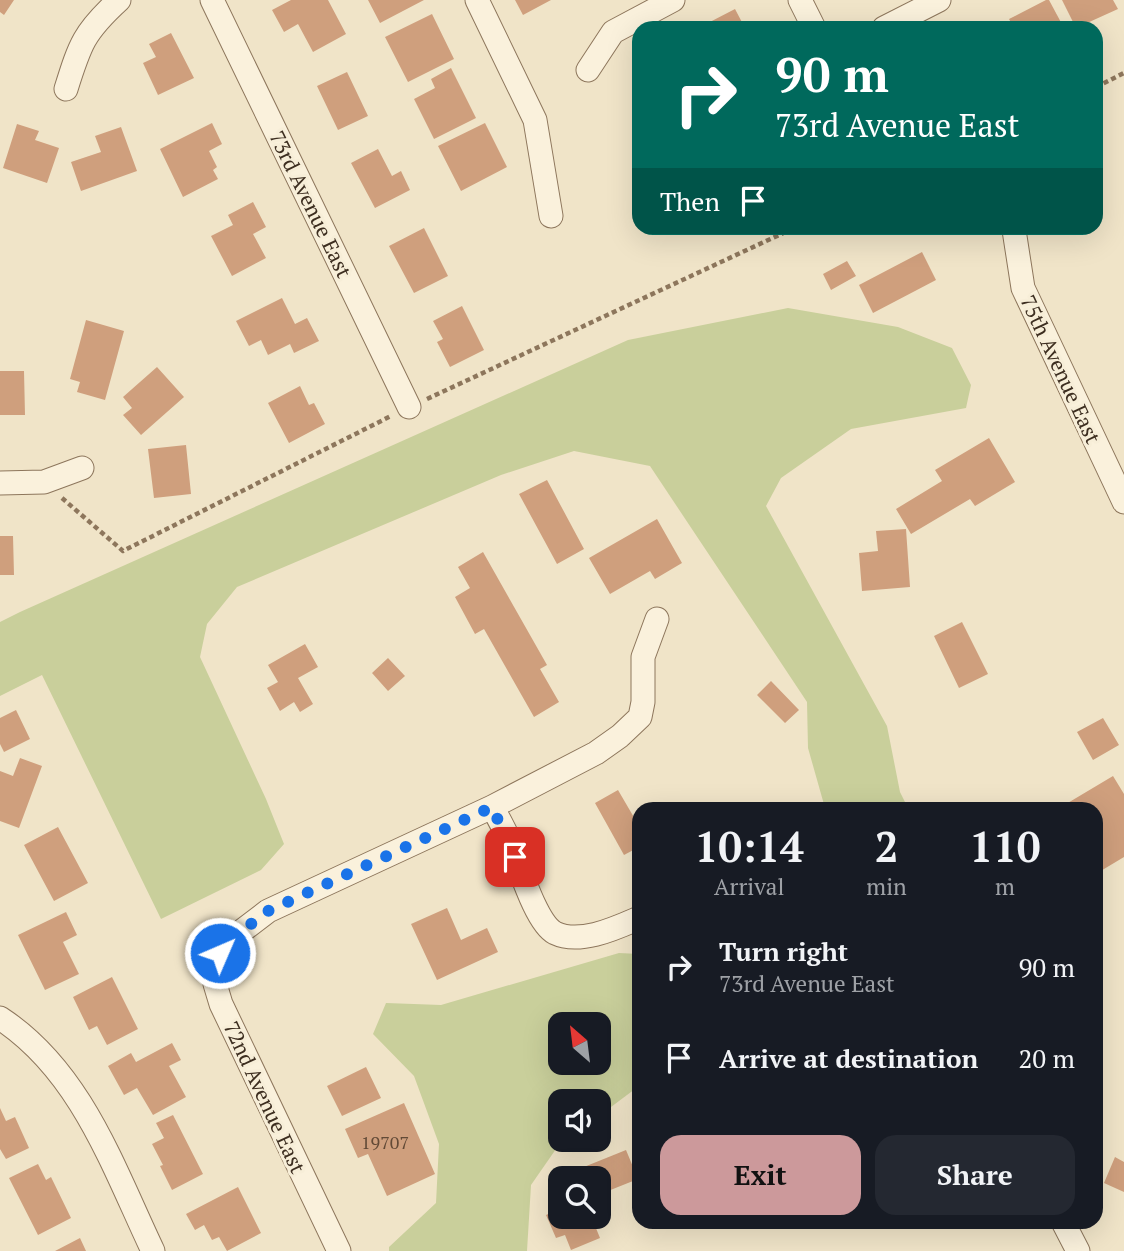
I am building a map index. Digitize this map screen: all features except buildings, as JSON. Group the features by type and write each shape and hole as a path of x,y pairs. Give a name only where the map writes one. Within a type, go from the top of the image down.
{"street":[{"path":"66,89 79,46 95,22 119,0"},
{"name":"73rd Avenue East","path":"212,0 409,407"},
{"path":"477,0 535,120 551,216"},
{"path":"634,21 673,0"},
{"path":"800,0 810,21"},
{"path":"898,21 939,0"},
{"path":"588,70 613,32 632,22"},
{"name":"75th Avenue East","path":"1015,235 1023,288 1124,502"},
{"path":"0,482 44,482 82,468"},
{"path":"632,921 606,931 576,936 554,932 544,922 492,807 596,753 640,717 643,702 643,657 657,619"},
{"name":"72nd Avenue East","path":"339,1251 221,1004 215,984 215,967 220,953 230,940 268,911 492,807"},
{"path":"0,1018 22,1034 64,1076 86,1111 153,1251"},
{"path":"1067,1229 1078,1251"}],"path":[{"path":"1103,84 1124,73"}],"green space":[{"path":"788,308 898,327 952,348 971,385 966,408 851,429 781,478 766,506 887,726 900,792 905,802 823,802 808,748 807,702 650,466 574,451 501,475 237,587 207,624 200,657 284,844 261,870 161,919 42,675 0,696 0,622 628,340"},
{"path":"619,953 632,954 632,1091 611,1107 611,1089 548,1089 548,1152 554,1152 531,1185 527,1251 389,1251 389,1247 436,1203 439,1144 414,1076 373,1034 386,1003 441,1005"}],"route":[{"path":"220,953 230,940 268,911 492,807 515,857"}]}
